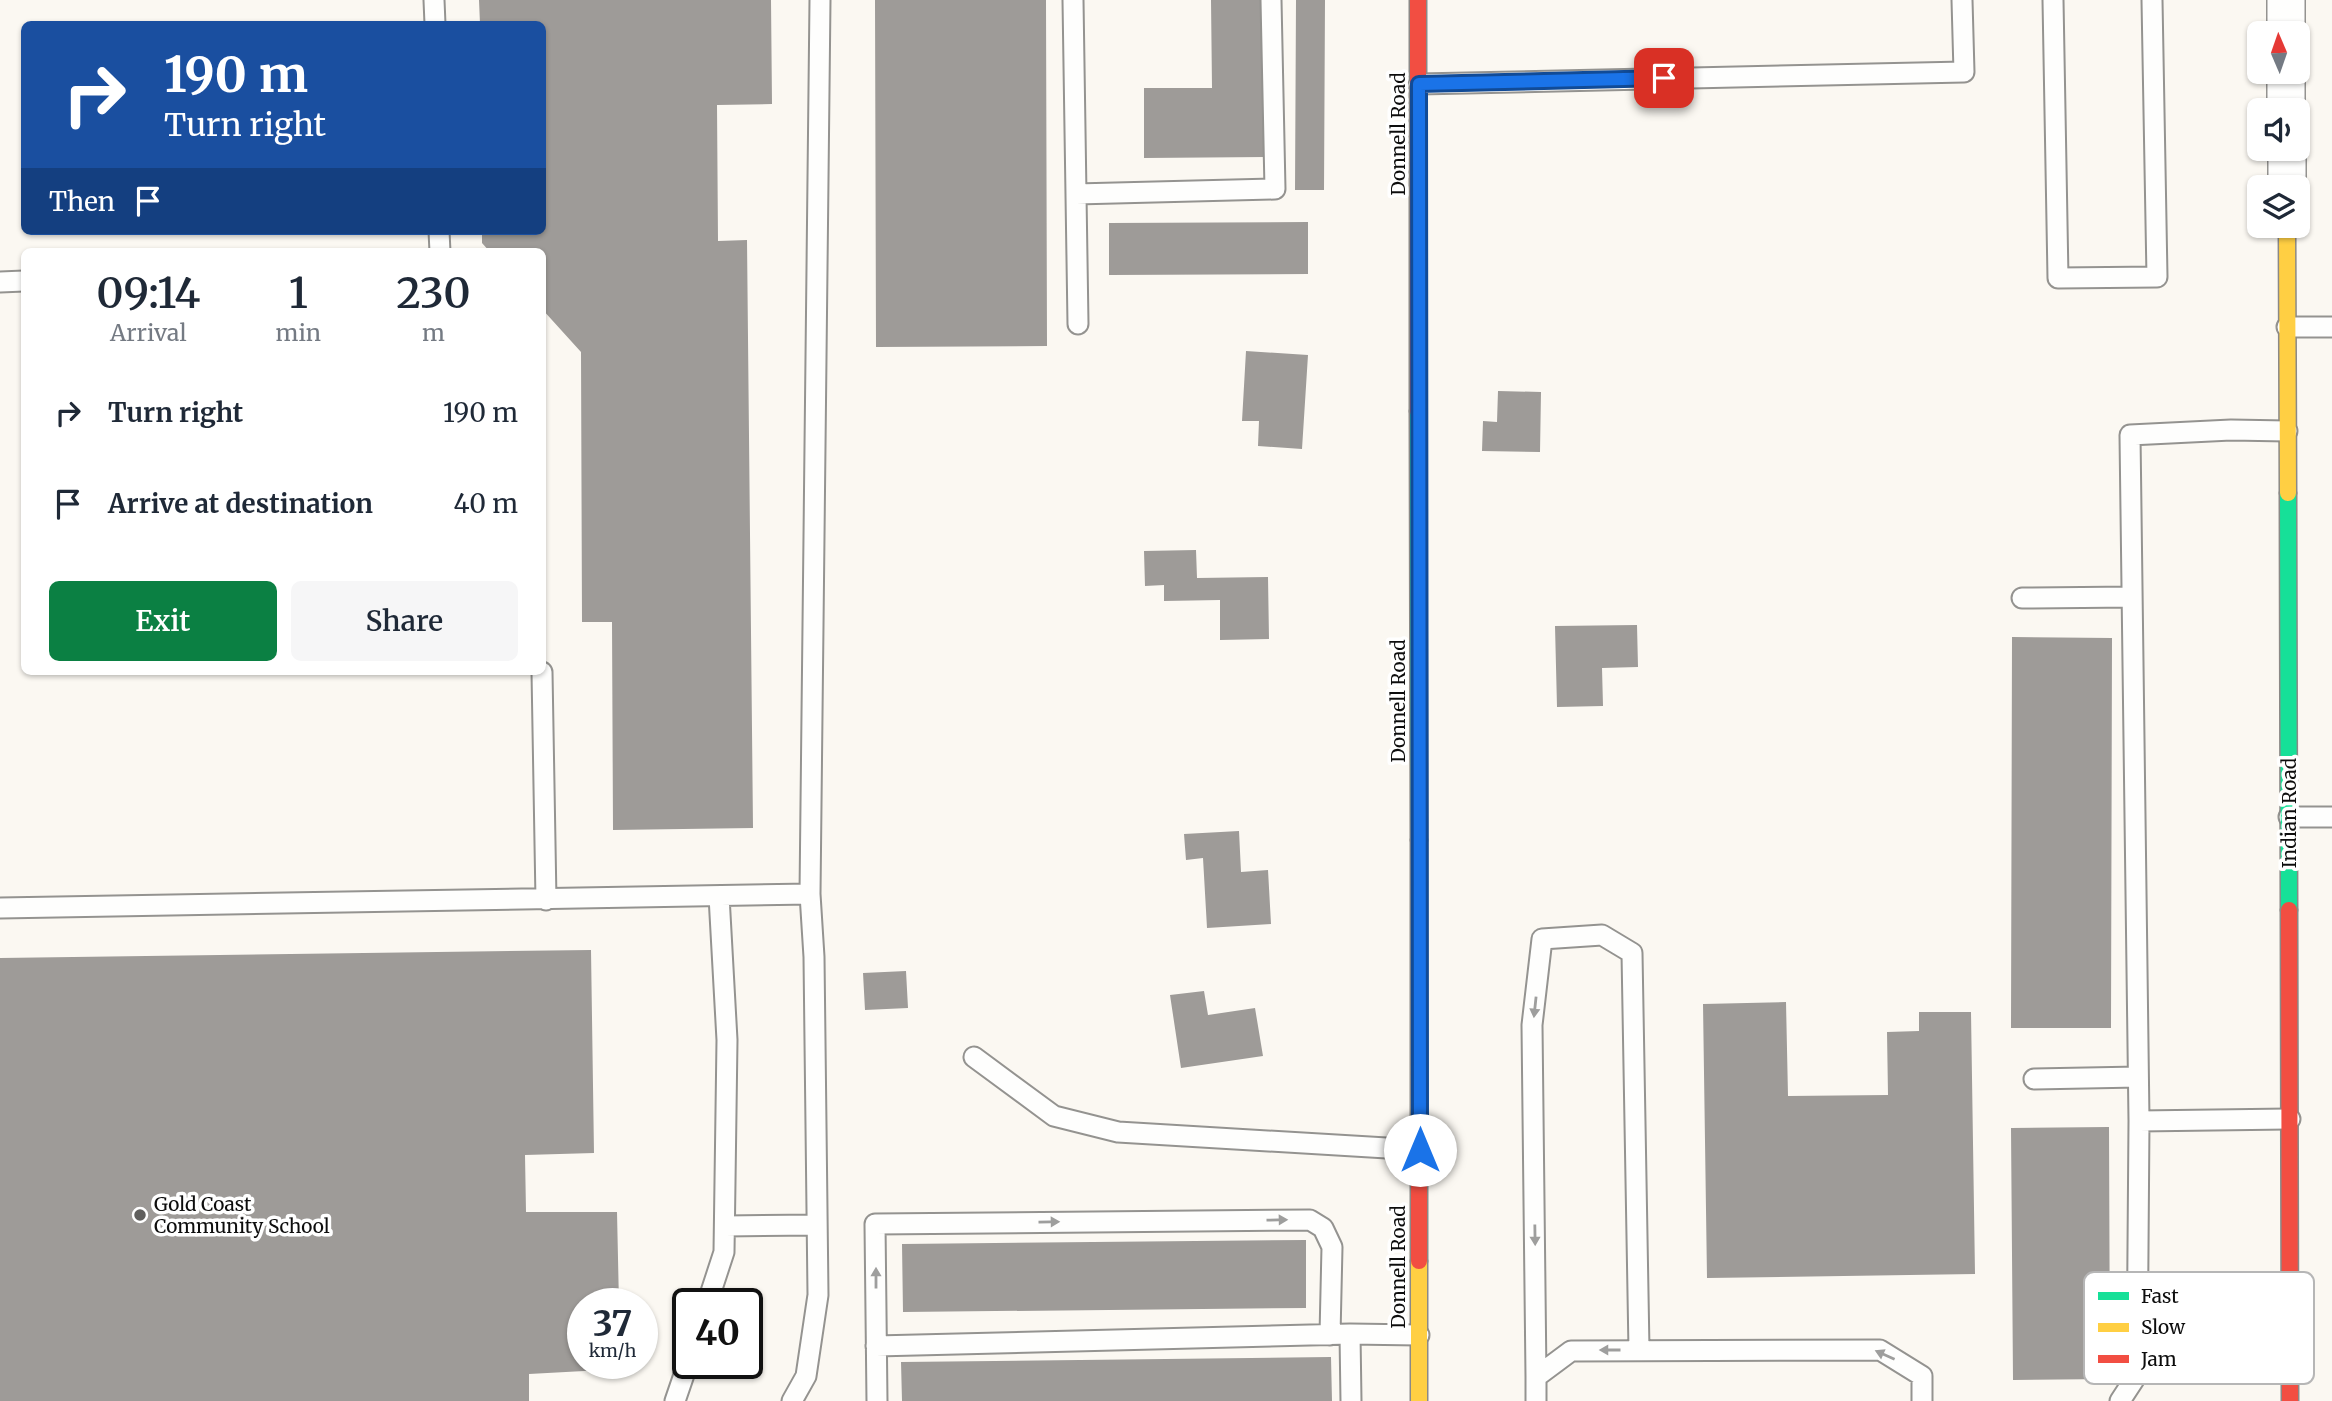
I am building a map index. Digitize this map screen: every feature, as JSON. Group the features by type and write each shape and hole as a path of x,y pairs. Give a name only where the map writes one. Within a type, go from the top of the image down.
{"street":[{"name":"Donnell Road","path":"1418,0 1419,1401"},
{"path":"2286,0 2286,21"},
{"name":"Indian Road","path":"2287,238 2290,1272"}],"lane":[{"path":"434,0 435,21"},
{"path":"792,1401 806,1376 818,1295 814,957 810,894 820,0"},
{"path":"1073,0 1078,324"},
{"path":"1076,194 1275,188 1271,0"},
{"path":"1419,84 1964,72 1962,0"},
{"path":"2053,0 2058,278 2157,276 2152,0"},
{"path":"0,282 21,281"},
{"path":"2287,327 2332,327"},
{"path":"2138,1272 2139,1121 2130,435 2231,430 2287,431"},
{"path":"2022,598 2132,597"},
{"path":"542,675 546,900"},
{"path":"2289,817 2332,817"},
{"path":"0,908 810,894"},
{"path":"713,1288 724,1252 725,1226 727,1040 719,896"},
{"path":"1535,1401 1532,1025 1542,939 1602,935 1632,953 1639,1350"},
{"path":"974,1057 1054,1116 1118,1132 1420,1150"},
{"path":"2034,1079 2138,1077"},
{"path":"2139,1121 2290,1119"},
{"path":"877,1401 876,1224 1310,1220 1323,1228 1332,1247 1330,1335"},
{"path":"725,1226 817,1225"},
{"path":"1350,1335 1350,1401"},
{"path":"876,1346 1419,1335"},
{"path":"1536,1377 1572,1351 1880,1350 1922,1376 1922,1401"},
{"path":"675,1401 683,1379"},
{"path":"2120,1401 2131,1384"}],"building":[{"path":"479,0 771,0 772,104 717,105 718,241 747,240 753,828 613,830 612,622 582,622 581,352 546,313 546,248 486,248 482,243 482,235 546,235 546,21 480,21"},
{"path":"875,0 1046,0 1047,346 876,347"},
{"path":"1211,0 1264,0 1266,157 1144,158 1144,88 1212,88"},
{"path":"1296,0 1325,0 1324,190 1295,190"},
{"path":"1308,222 1308,274 1109,275 1109,223"},
{"path":"1246,351 1308,355 1302,449 1258,446 1259,421 1242,421"},
{"path":"1498,391 1541,392 1540,452 1482,451 1483,421 1497,422"},
{"path":"1196,550 1197,578 1268,577 1269,639 1220,640 1220,600 1164,601 1164,585 1145,586 1144,551"},
{"path":"1637,625 1638,667 1602,668 1603,706 1557,707 1555,626"},
{"path":"2012,637 2112,638 2111,1028 2011,1028"},
{"path":"1239,831 1241,872 1268,870 1271,924 1207,928 1203,858 1186,860 1184,834"},
{"path":"591,950 594,1153 525,1155 526,1212 617,1212 619,1288 567,1288 567,1372 529,1374 529,1401 0,1401 0,958"},
{"path":"906,971 908,1008 865,1010 863,973"},
{"path":"1204,991 1208,1015 1255,1008 1263,1056 1181,1068 1170,995"},
{"path":"1786,1002 1788,1096 1888,1095 1887,1032 1919,1031 1919,1012 1971,1012 1975,1274 1707,1278 1703,1004"},
{"path":"2109,1127 2110,1272 2084,1272 2084,1379 2013,1380 2011,1128"},
{"path":"1306,1240 1306,1308 903,1312 902,1244"},
{"path":"1331,1357 1332,1401 902,1401 901,1362"}],"traffic: fast":[{"path":"1418,411 1419,840"},
{"path":"2288,493 2289,910"}],"traffic: slow":[{"path":"2287,238 2288,493"},
{"path":"1419,1261 1419,1401"}],"traffic: jam":[{"path":"1418,0 1418,411"},
{"path":"1419,840 1419,1261"},
{"path":"2289,910 2290,1272"},
{"path":"2290,1384 2290,1401"}],"place":[{"name":"Gold Coast Community School","path":"140,1215"}],"route":[{"path":"1420,1150 1419,84 1664,78"}]}
